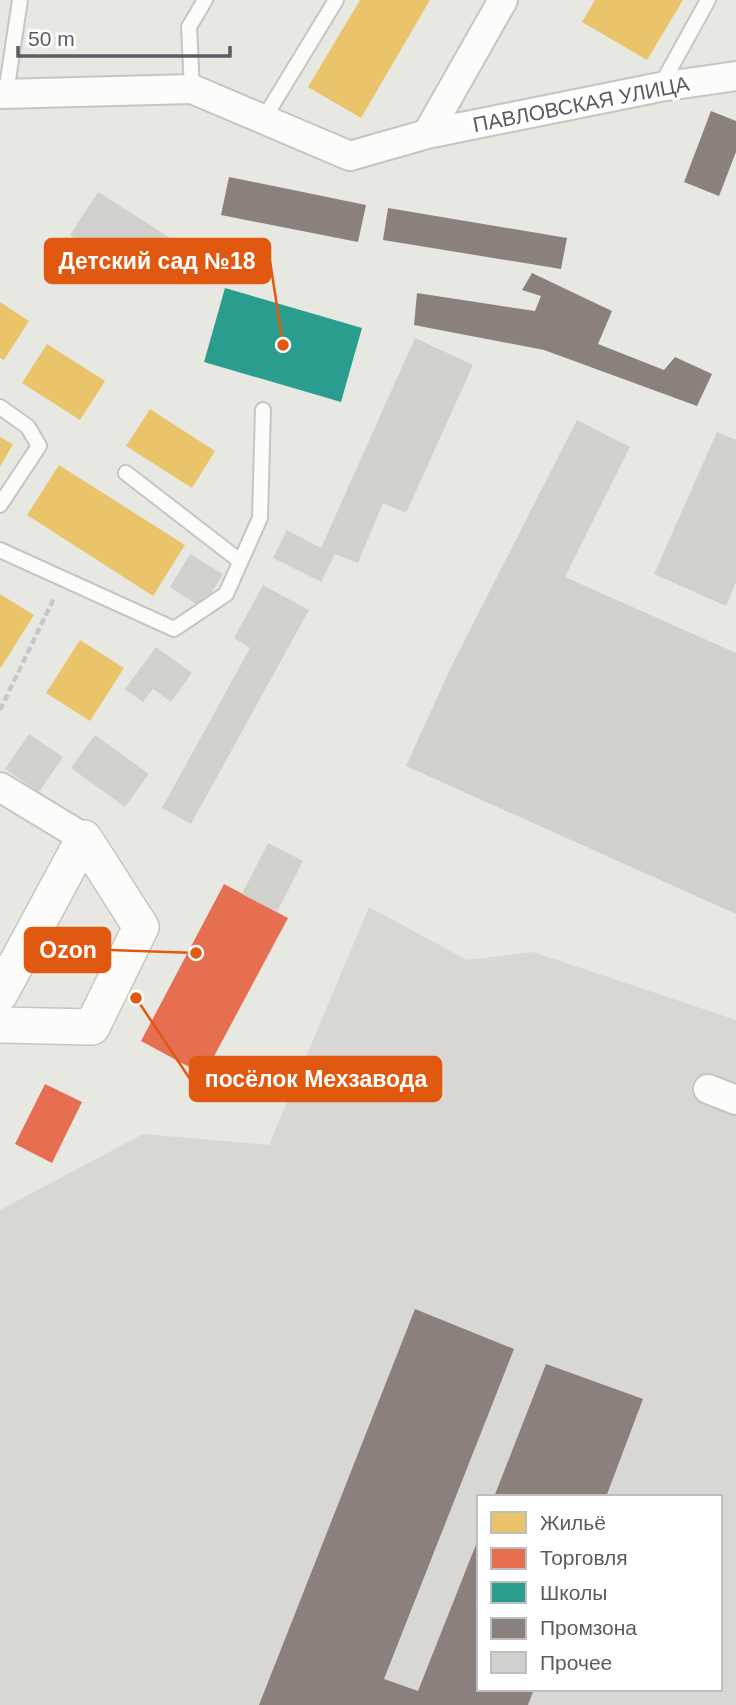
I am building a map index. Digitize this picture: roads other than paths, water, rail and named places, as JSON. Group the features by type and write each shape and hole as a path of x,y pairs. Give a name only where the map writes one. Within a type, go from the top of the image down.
{"street":[{"path":"427,134 503,0"},
{"name":"ПАВЛОВСКАЯ УЛИЦА","path":"192,89 350,156 427,134 660,87 736,76"},
{"path":"3,94 192,89"},
{"path":"0,787 84,838 141,927 92,1027 0,1025"},
{"path":"0,994 84,838"},
{"path":"708,1089 736,1100"}],"lane":[{"path":"3,94 20,0"},
{"path":"192,89 189,27 205,0"},
{"path":"263,120 336,0"},
{"path":"660,87 708,0"},
{"path":"0,407 28,427 39,446 0,505"},
{"path":"0,550 174,629 226,594 260,518 263,410"},
{"path":"126,473 240,561"}],"place":[{"name":"Детский сад №18","path":"283,345"},
{"name":"Ozon","path":"196,953"},
{"name":"посёлок Мехзавода","path":"136,998"}]}
